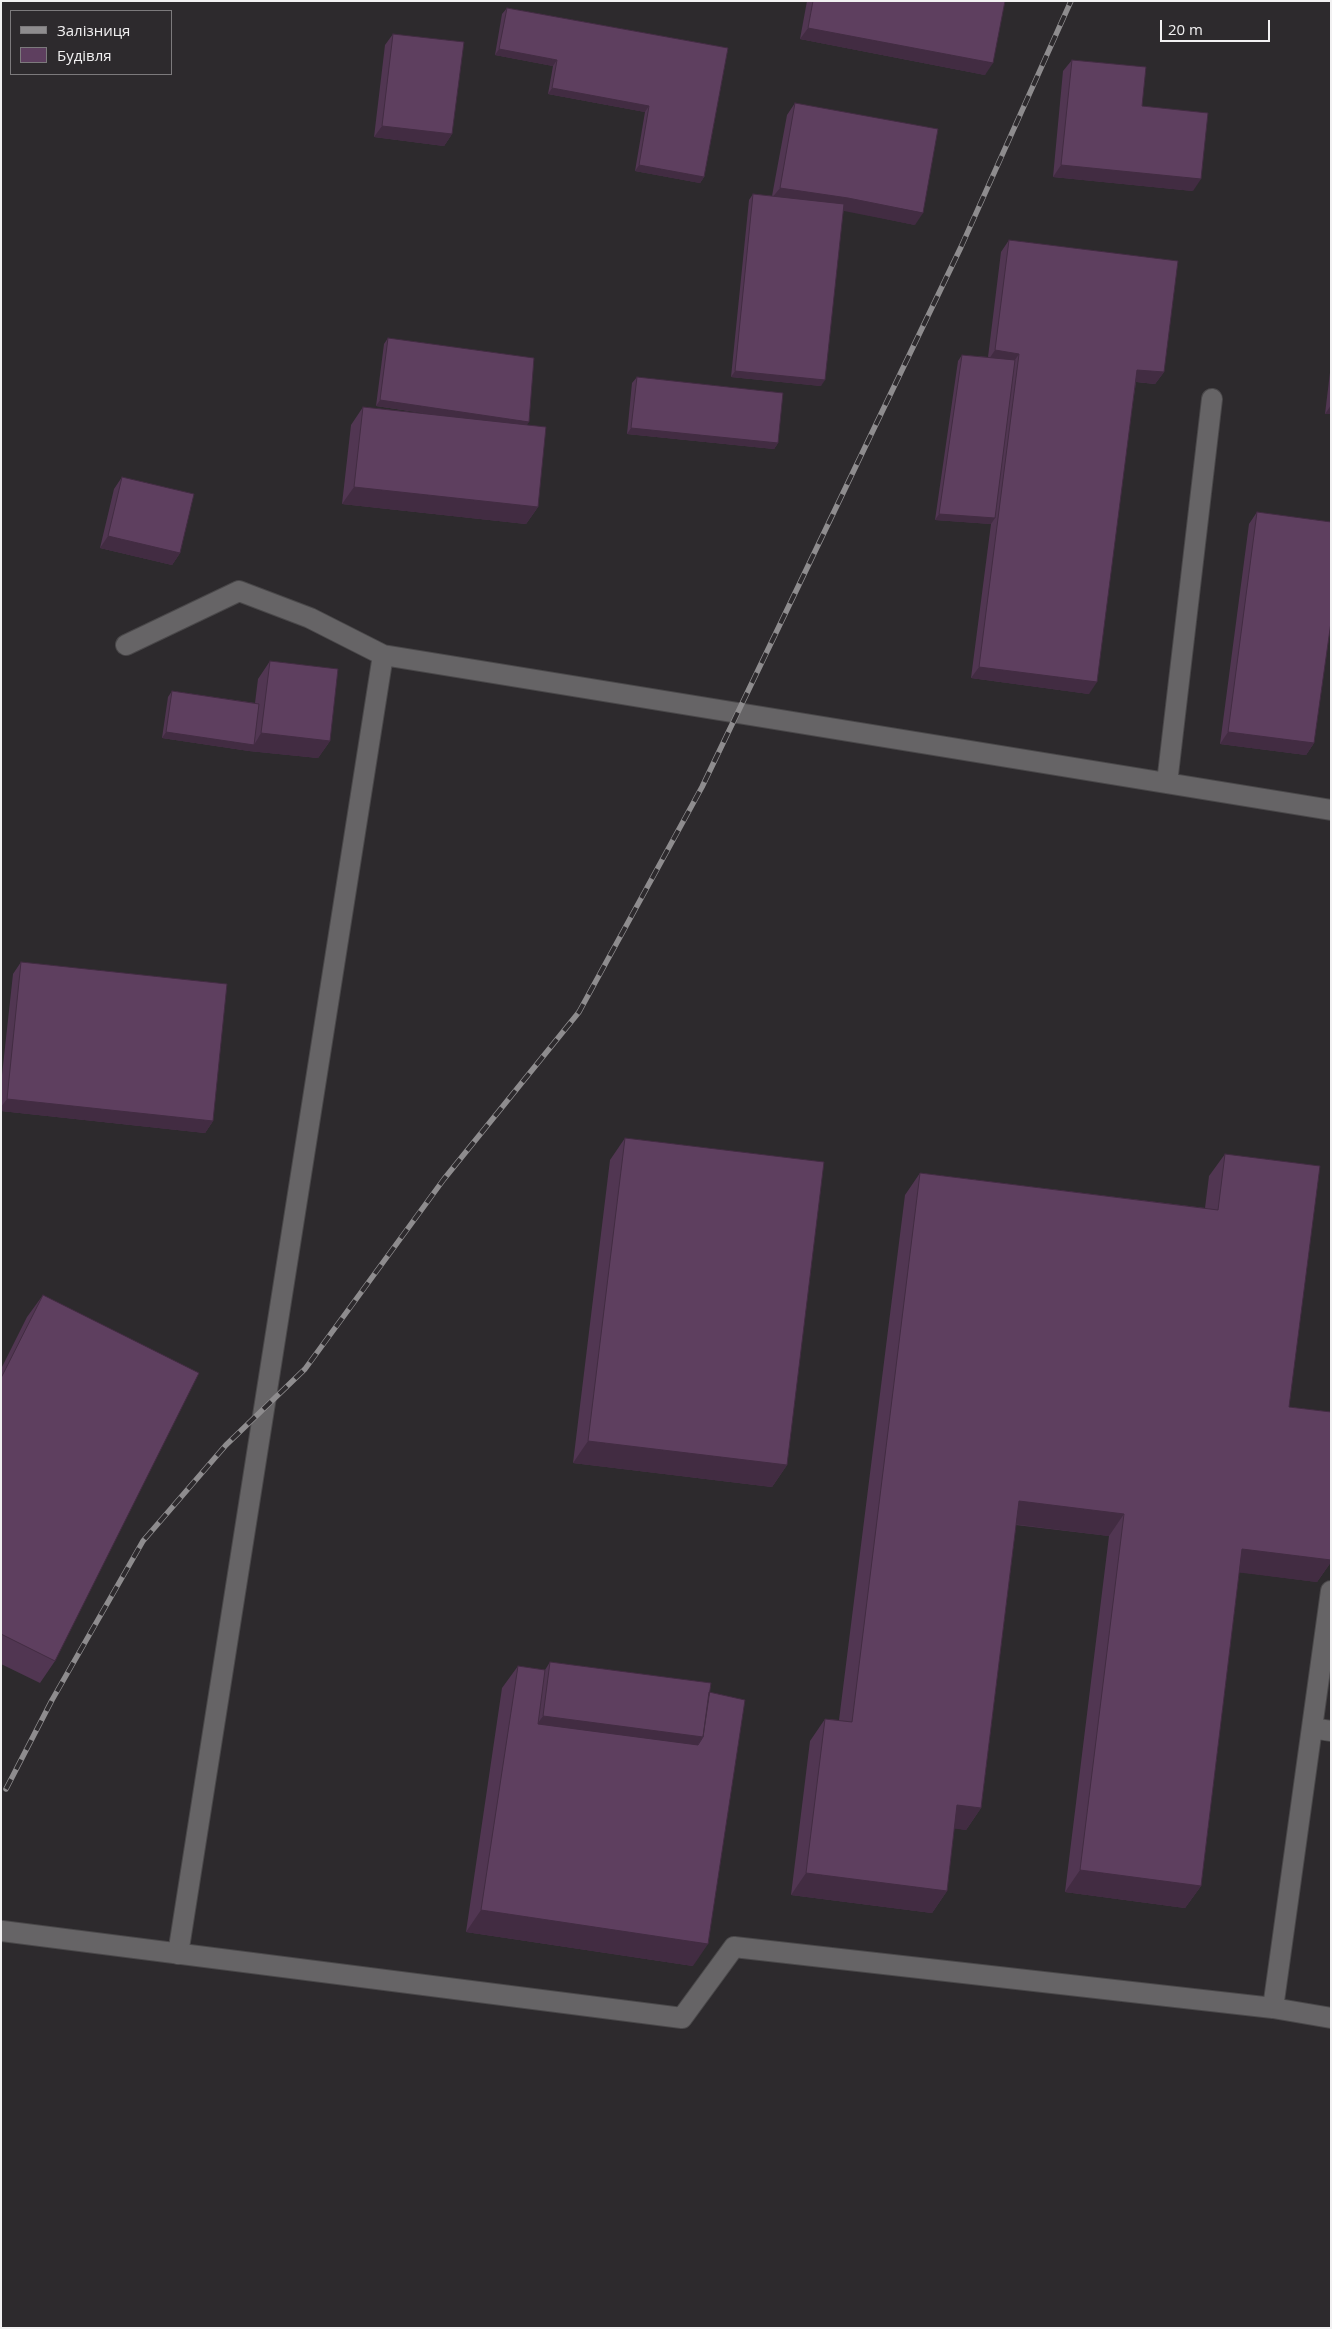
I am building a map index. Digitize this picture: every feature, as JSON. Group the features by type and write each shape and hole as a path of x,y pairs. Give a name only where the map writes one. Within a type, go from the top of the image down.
{"lane":[{"path":"1167,783 1212,399"},
{"path":"126,644 238,591 310,618 383,655 1331,810"},
{"path":"178,1954 383,655"},
{"path":"1272,2008 1321,1729 1331,1590"},
{"path":"2,1931 682,2018 734,1947 1272,2008 1331,2018"}],"building":[{"path":"813,1 1005,1 993,63 808,28"},
{"path":"507,8 728,48 704,177 639,165 649,106 552,88 557,60 499,49"},
{"path":"393,34 464,42 452,134 382,126"},
{"path":"1072,60 1146,67 1142,106 1208,113 1201,179 1061,165"},
{"path":"795,103 938,129 923,213 848,198 780,188"},
{"path":"753,194 844,204 825,380 735,371"},
{"path":"1009,240 1178,261 1164,372 1137,370 1097,682 979,667 1019,354 995,350"},
{"path":"388,338 534,358 529,422 380,400"},
{"path":"962,355 1015,360 995,518 939,514"},
{"path":"637,377 783,393 778,443 631,428"},
{"path":"363,407 546,427 538,507 354,487"},
{"path":"122,477 194,494 180,553 108,536"},
{"path":"1257,512 1331,522 1331,622 1314,743 1228,732"},
{"path":"270,661 338,669 330,741 261,733"},
{"path":"172,691 259,704 254,745 166,732"},
{"path":"21,962 227,984 213,1121 7,1099"},
{"path":"625,1138 824,1162 787,1465 588,1441"},
{"path":"1225,1154 1320,1166 1289,1407 1331,1412 1331,1560 1242,1549 1201,1886 1080,1870 1124,1514 1019,1501 981,1808 957,1805 947,1891 806,1873 825,1719 852,1722 920,1173 1218,1210"},
{"path":"43,1295 199,1373 55,1661 1,1634 1,1378"},
{"path":"550,1662 711,1683 703,1737 543,1716"},
{"path":"518,1666 545,1670 538,1724 698,1745 703,1737 709,1692 745,1700 708,1944 481,1910"}],"railway":[{"path":"6,1789 52,1700 143,1541 226,1445 305,1369 444,1179 579,1012 702,787 961,247 1071,1"}]}
